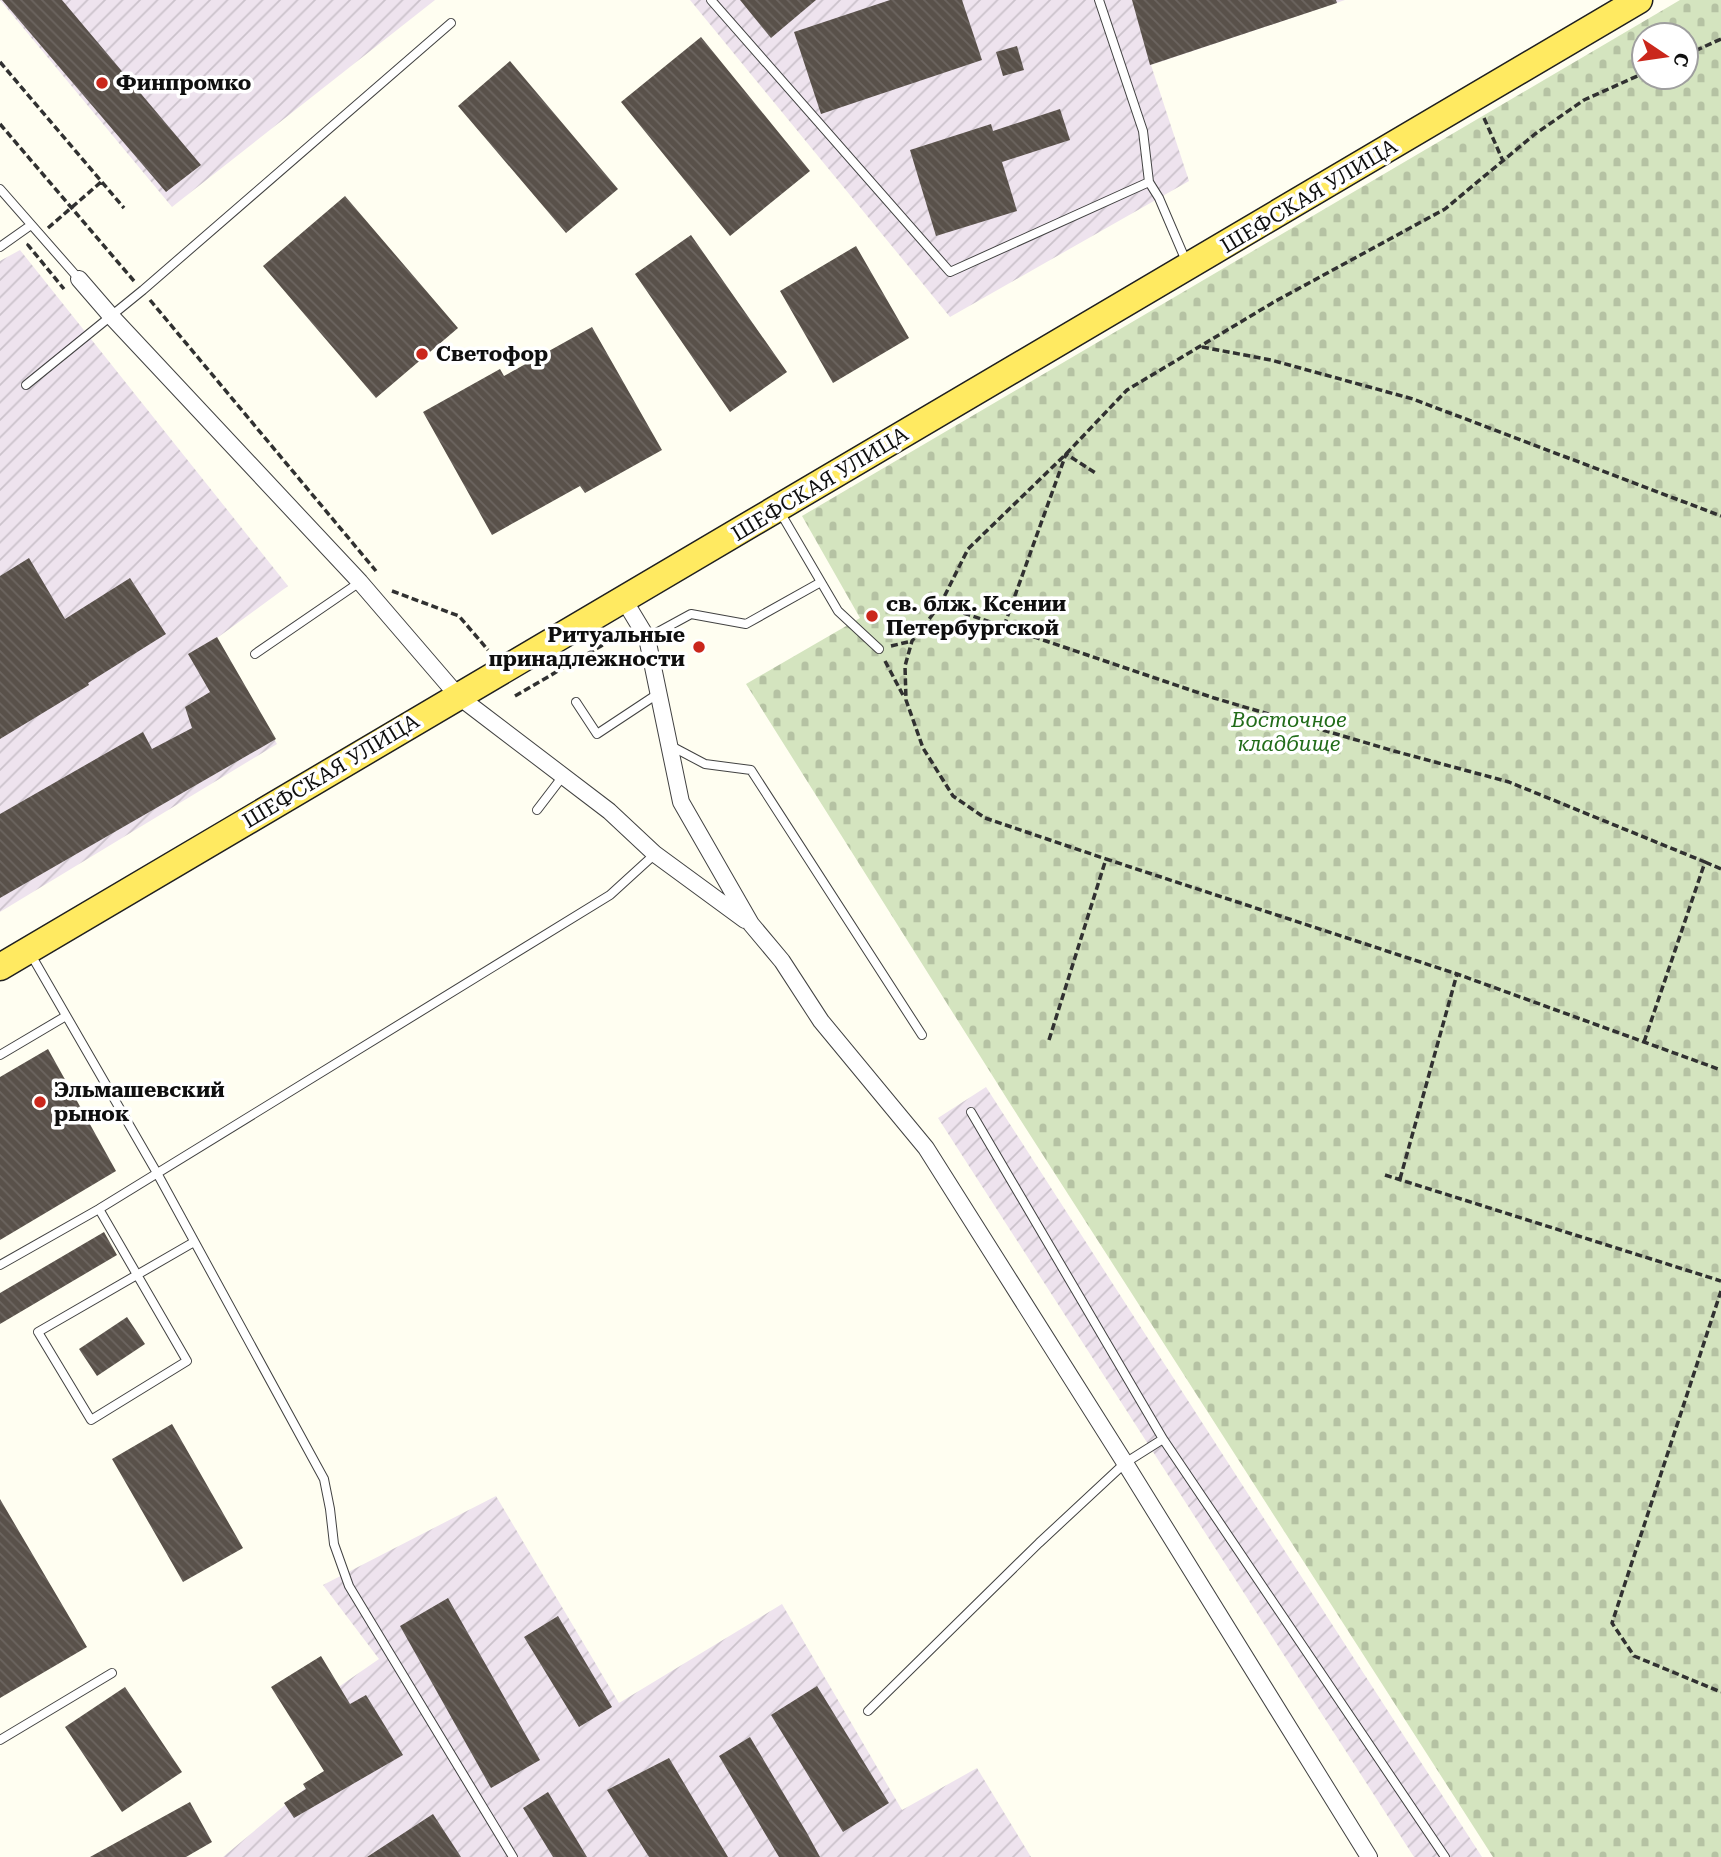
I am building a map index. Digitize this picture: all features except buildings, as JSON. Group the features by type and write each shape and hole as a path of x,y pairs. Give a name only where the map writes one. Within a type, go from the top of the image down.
{"main road":[{"name":"ШЕФСКАЯ УЛИЦА","path":"0,967 1639,0"}],"street":[{"path":"79,279 360,582 458,696 609,811 654,854 751,924"},
{"path":"624,600 643,631 671,746 681,802 751,924 782,961 821,1021 926,1149 1369,1857"}],"lane":[{"path":"711,0 950,272 1149,182"},
{"path":"1099,0 1143,131 1149,182 1159,198 1189,267"},
{"path":"26,385 143,290 451,23"},
{"path":"0,189 79,279"},
{"path":"0,247 30,225"},
{"path":"778,509 838,611 879,649"},
{"path":"255,654 360,582"},
{"path":"643,631 691,614 746,624 821,582"},
{"path":"576,702 597,734 659,693"},
{"path":"671,746 705,764 751,770 922,1035"},
{"path":"537,810 563,776"},
{"path":"0,1265 99,1209 610,895 654,854"},
{"path":"28,950 157,1173 324,1479 334,1544 349,1586 513,1857"},
{"path":"0,1055 66,1016"},
{"path":"971,1112 1163,1440 1445,1857"},
{"path":"99,1209 139,1274 187,1361 91,1420 38,1332 139,1274 194,1242"},
{"path":"868,1711 1039,1543 1125,1464 1163,1440"},
{"path":"0,1740 112,1673"}],"path":[{"path":"1700,49 1721,39"},
{"path":"0,62 124,208"},
{"path":"906,700 905,666 912,641 940,605 968,549 1089,431 1127,390 1275,302 1445,209 1535,134 1584,100 1630,80"},
{"path":"1474,98 1503,160"},
{"path":"0,124 143,290 376,572"},
{"path":"28,245 101,182"},
{"path":"1200,346 1271,360 1413,399 1721,516"},
{"path":"1066,454 1097,474"},
{"path":"1003,625 1066,454"},
{"path":"385,582 394,592 459,616 488,650"},
{"path":"940,605 1214,698 1509,782 1721,869"},
{"path":"515,696 643,631"},
{"path":"912,641 879,649 906,700 923,748 953,796 985,818 1457,974 1721,1070"},
{"path":"1049,1040 1106,859"},
{"path":"1644,1042 1705,862"},
{"path":"1400,1179 1457,974"},
{"path":"1385,1175 1721,1281"},
{"path":"1721,1291 1612,1623 1634,1656 1721,1692"}],"shaded area":[{"path":"0,0 435,0 172,207"},
{"path":"690,0 1345,0 1151,65 1189,181 950,317"},
{"path":"20,250 288,586 217,638 277,744 0,912 0,261"},
{"path":"986,1087 1482,1857 1414,1857 938,1118"},
{"path":"496,1496 619,1703 782,1604 902,1810 977,1768 1031,1857 223,1857 327,1770 301,1713 379,1659 323,1585"}],"green space":[{"name":"Восточное кладбище","path":"1680,0 1721,0 1721,1857 1493,1857 1009,1102 746,684 860,618 802,516 1630,29 1630,91 1700,91 1700,21 1644,21"}],"place":[{"name":"Финпромко","path":"102,83"},
{"name":"Светофор","path":"422,354"},
{"name":"св. блж. Ксении Петербургской","path":"872,616"},
{"name":"Ритуальные принадлежности","path":"699,647"},
{"name":"Эльмашевский рынок","path":"40,1102"}]}
